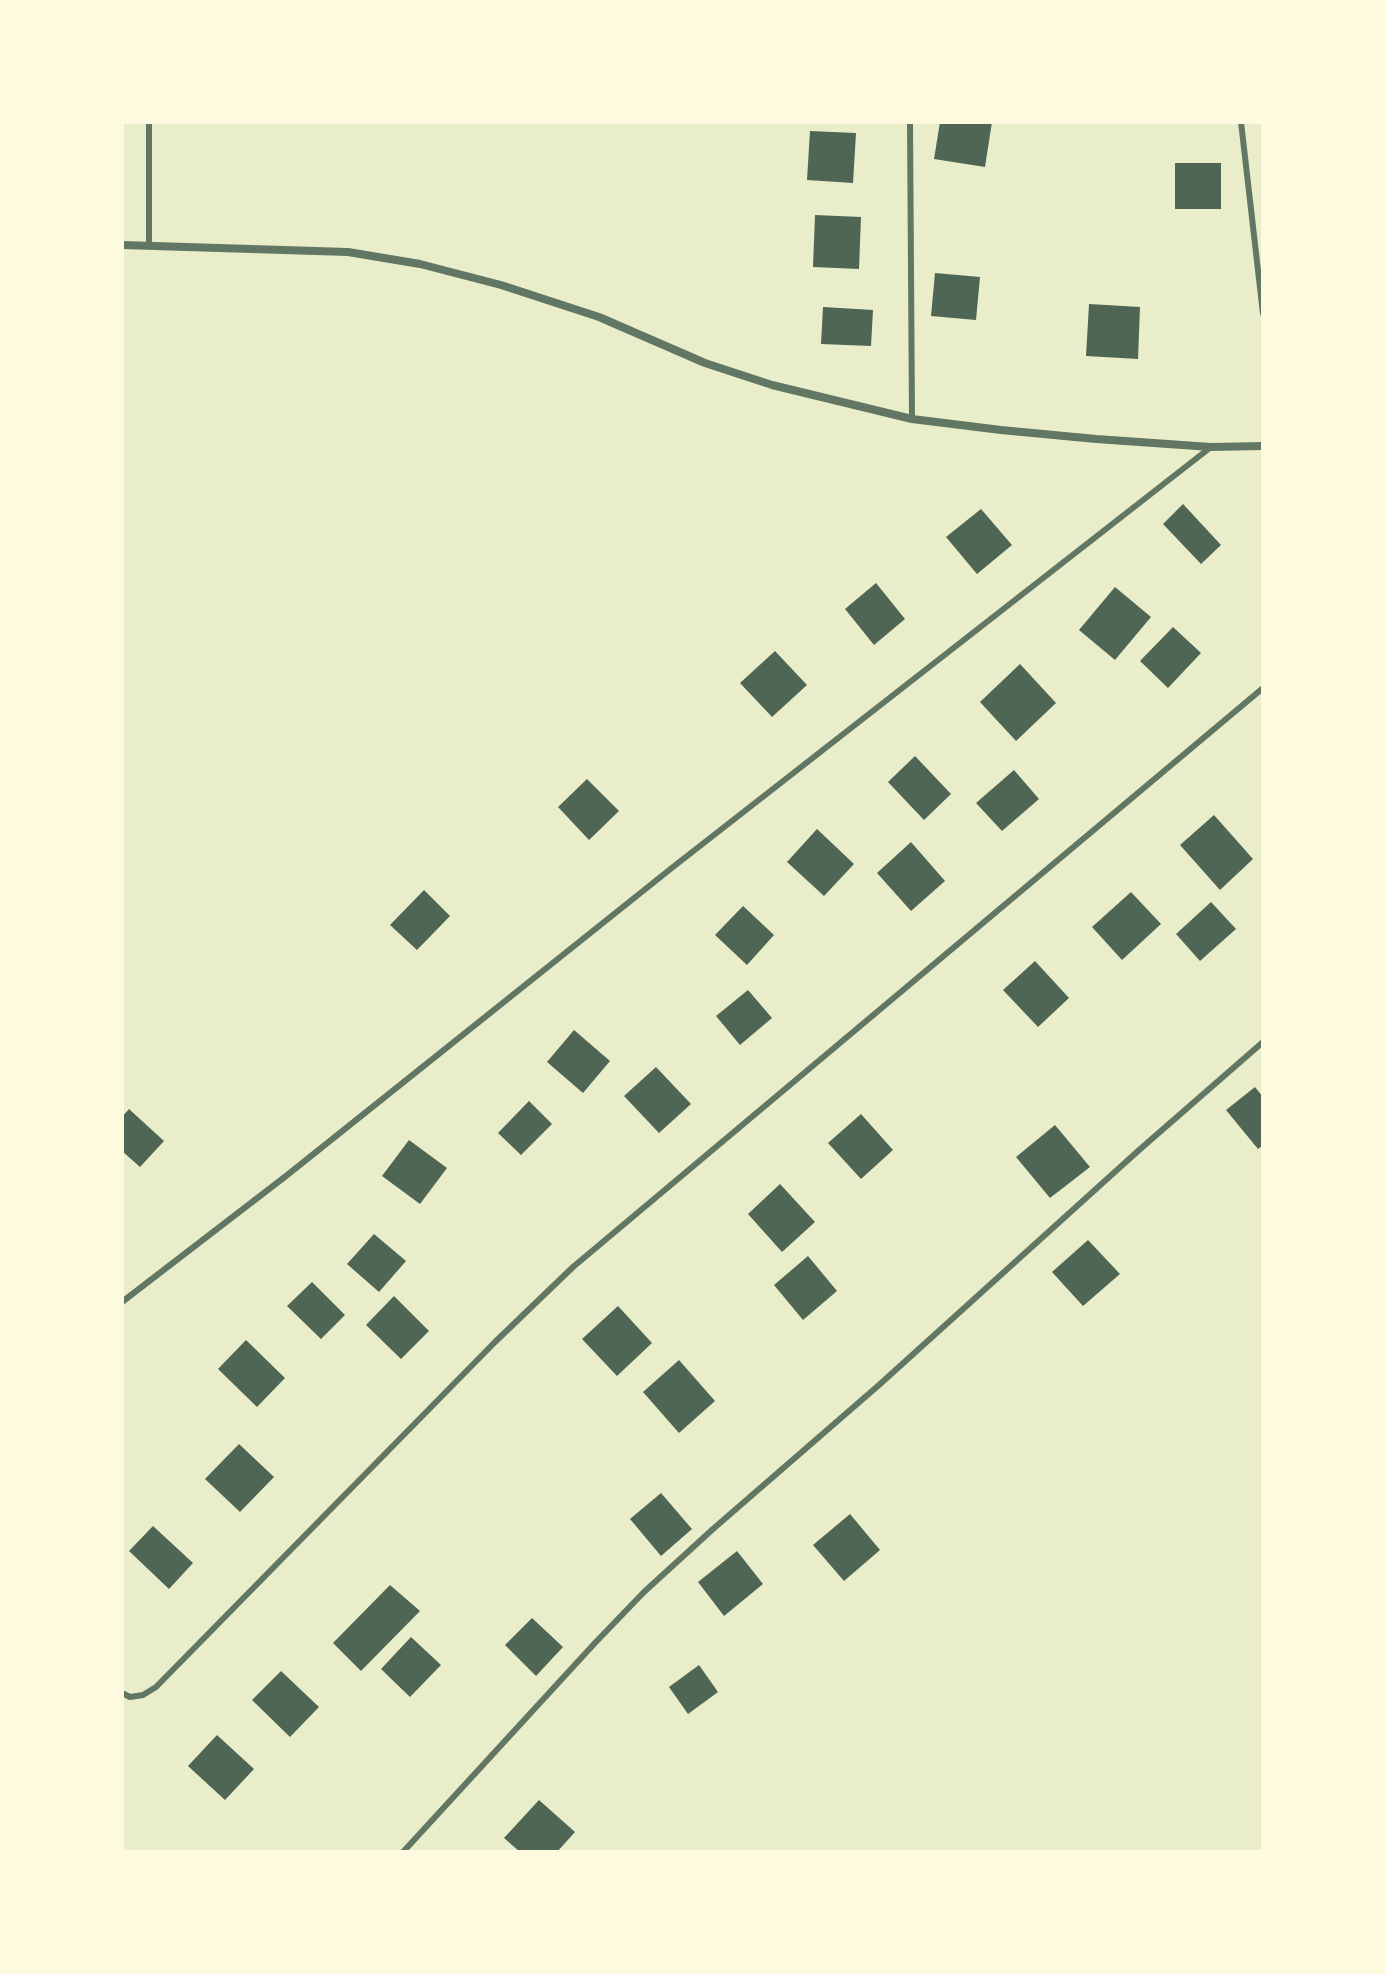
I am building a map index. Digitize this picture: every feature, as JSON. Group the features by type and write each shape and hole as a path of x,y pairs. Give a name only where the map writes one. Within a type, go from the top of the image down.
{"street":[{"path":"122,245 348,252 420,264 501,285 599,317 705,363 772,385 912,419 1001,430 1211,447 1263,446"}],"lane":[{"path":"149,122 149,246"},
{"path":"910,122 912,419"},
{"path":"1241,122 1263,314"},
{"path":"122,1302 1211,447"},
{"path":"122,1693 130,1697 143,1695 156,1687 573,1267 1263,688"},
{"path":"403,1852 644,1592 1263,1042"}],"building":[{"path":"940,122 992,122 985,167 934,159"},
{"path":"810,131 856,133 853,183 807,180"},
{"path":"1175,163 1221,163 1221,209 1175,209"},
{"path":"815,215 861,217 859,269 813,267"},
{"path":"935,273 980,277 976,320 931,316"},
{"path":"1089,304 1140,307 1138,359 1086,356"},
{"path":"823,307 873,310 871,346 821,344"},
{"path":"1183,504 1221,545 1201,564 1163,524"},
{"path":"981,509 1012,545 977,574 946,537"},
{"path":"876,583 905,619 874,645 845,609"},
{"path":"1115,587 1151,617 1115,660 1079,630"},
{"path":"1173,627 1201,653 1168,688 1140,661"},
{"path":"775,651 807,685 772,717 740,683"},
{"path":"1020,664 1056,703 1016,741 980,702"},
{"path":"915,756 951,794 924,820 888,782"},
{"path":"1014,770 1039,799 1002,831 976,803"},
{"path":"587,779 619,811 589,840 558,807"},
{"path":"1214,815 1253,859 1220,890 1180,845"},
{"path":"817,829 854,864 824,896 787,862"},
{"path":"911,842 945,881 911,911 877,873"},
{"path":"424,890 450,916 417,950 390,925"},
{"path":"1131,892 1161,924 1122,960 1092,927"},
{"path":"1211,902 1236,929 1200,961 1176,934"},
{"path":"743,906 774,935 747,965 715,935"},
{"path":"1035,961 1069,998 1038,1027 1003,990"},
{"path":"748,990 772,1018 740,1045 716,1016"},
{"path":"574,1030 610,1061 583,1093 547,1062"},
{"path":"656,1067 691,1104 659,1133 624,1096"},
{"path":"1255,1087 1263,1097 1263,1145 1258,1149 1226,1110"},
{"path":"529,1101 552,1124 521,1155 498,1133"},
{"path":"129,1109 164,1141 140,1167 122,1151 122,1117"},
{"path":"861,1114 893,1150 861,1179 828,1143"},
{"path":"1055,1125 1090,1167 1050,1198 1016,1157"},
{"path":"409,1140 447,1168 420,1204 382,1176"},
{"path":"780,1184 815,1222 782,1252 748,1214"},
{"path":"374,1234 406,1261 379,1292 347,1264"},
{"path":"1088,1240 1120,1274 1083,1306 1052,1272"},
{"path":"808,1256 837,1291 803,1320 774,1285"},
{"path":"312,1282 345,1315 321,1339 287,1306"},
{"path":"394,1296 429,1331 401,1359 366,1325"},
{"path":"618,1306 652,1343 617,1376 582,1339"},
{"path":"246,1340 285,1378 257,1407 218,1369"},
{"path":"679,1360 715,1401 679,1433 643,1392"},
{"path":"239,1444 274,1477 240,1512 205,1479"},
{"path":"661,1493 692,1529 661,1556 630,1519"},
{"path":"850,1514 880,1550 844,1581 813,1545"},
{"path":"153,1526 193,1563 169,1589 129,1551"},
{"path":"737,1551 763,1584 724,1616 698,1582"},
{"path":"390,1585 420,1611 361,1671 333,1643"},
{"path":"532,1618 563,1647 536,1676 505,1645"},
{"path":"411,1637 441,1665 410,1697 381,1669"},
{"path":"699,1665 718,1692 688,1714 669,1687"},
{"path":"281,1671 319,1707 290,1737 252,1700"},
{"path":"217,1735 254,1769 225,1800 188,1766"},
{"path":"539,1800 575,1832 557,1852 520,1852 504,1838"}]}
